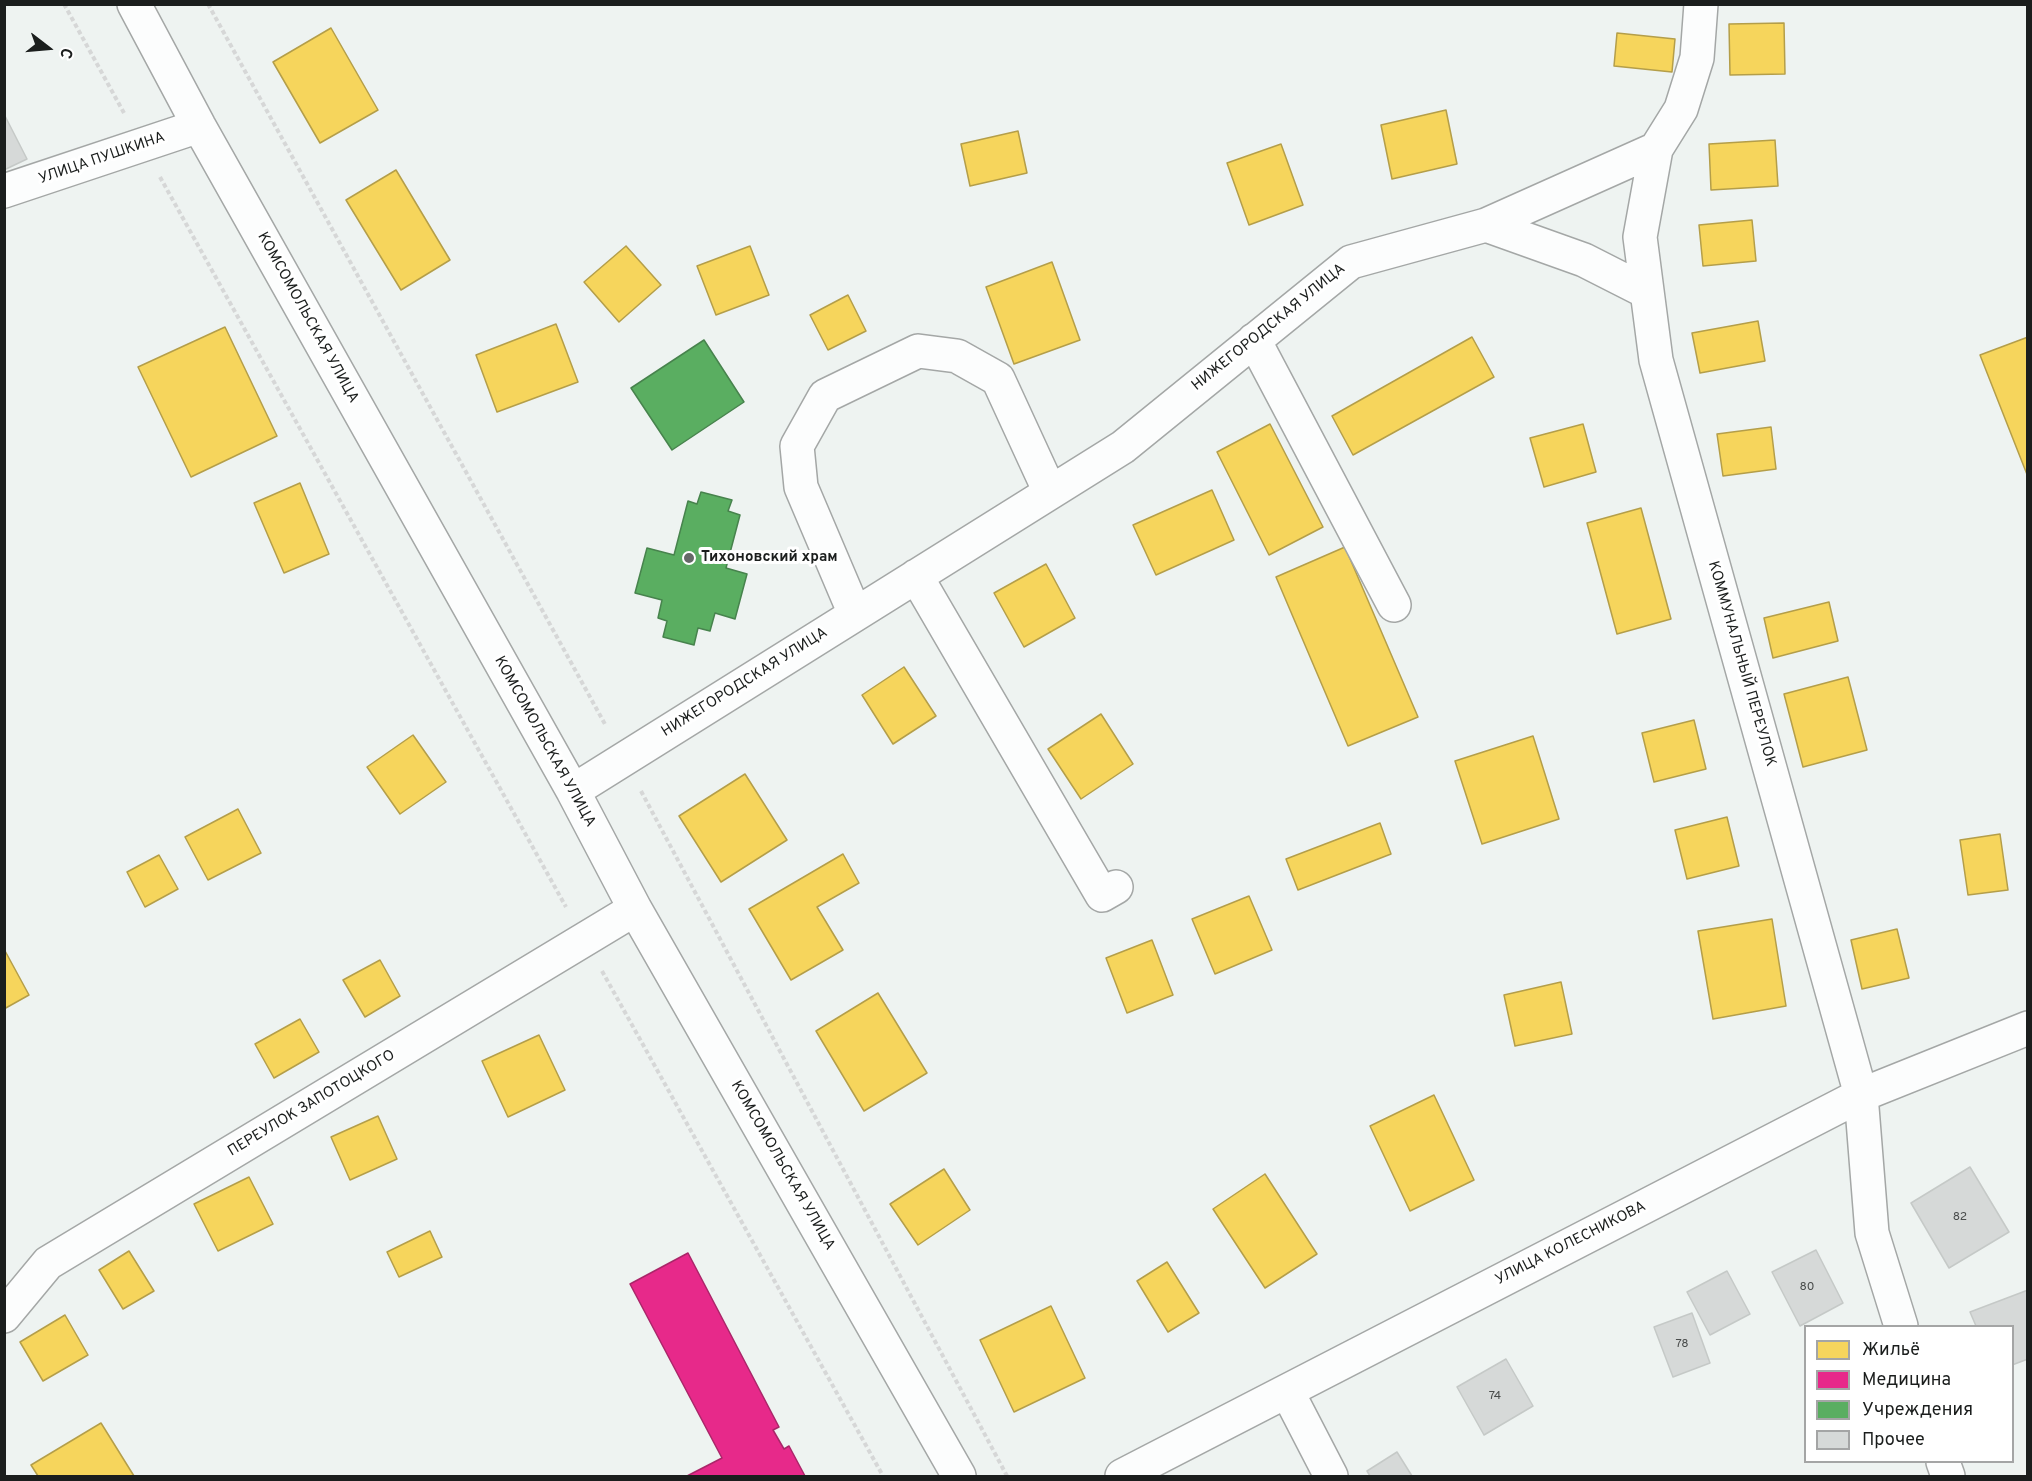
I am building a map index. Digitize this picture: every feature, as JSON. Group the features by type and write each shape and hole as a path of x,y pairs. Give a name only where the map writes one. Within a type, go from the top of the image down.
{"street":[{"name":"КОМСОМОЛЬСКАЯ УЛИЦА","path":"134,4 199,126 573,791 635,909 959,1476"},
{"name":"КОММУНАЛЬНЫЙ ПЕРЕУЛОК","path":"1701,4 1697,58 1681,109 1656,149 1640,237 1656,360 1862,1095 1872,1233 1901,1325"},
{"name":"УЛИЦА ПУШКИНА","path":"4,191 199,126"},
{"name":"НИЖЕГОРОДСКАЯ УЛИЦА","path":"573,791 1123,447 1351,262 1486,225 1656,149"},
{"path":"1486,225 1584,260 1647,292"},
{"path":"1254,340 1394,605"},
{"path":"855,615 801,487 797,446 825,396 918,351 957,356 998,379 1050,492"},
{"path":"916,576 1102,895 1116,887"},
{"name":"ПЕРЕУЛОК ЗАПОТОЦКОГО","path":"4,1316 48,1263 635,909"},
{"name":"УЛИЦА КОЛЕСНИКОВА","path":"1122,1476 1862,1095 2028,1028"},
{"path":"1287,1391 1331,1476"}],"path":[{"path":"64,4 883,1476"}],"building: Жильё":[{"path":"1784,23 1785,74 1730,75 1729,24"},
{"path":"331,28 378,110 320,143 273,62"},
{"path":"1617,33 1675,39 1672,72 1614,66"},
{"path":"1446,110 1457,164 1392,179 1381,125"},
{"path":"1018,131 1027,173 970,186 961,144"},
{"path":"1775,140 1778,186 1711,190 1709,144"},
{"path":"1281,144 1303,205 1249,225 1227,163"},
{"path":"396,170 450,260 401,290 346,200"},
{"path":"1752,220 1756,261 1703,266 1699,225"},
{"path":"626,246 661,285 619,322 584,282"},
{"path":"750,246 769,295 716,315 697,266"},
{"path":"1052,262 1080,340 1014,364 986,287"},
{"path":"848,295 866,331 828,350 810,315"},
{"path":"1758,321 1765,361 1700,373 1692,333"},
{"path":"556,324 578,382 497,412 476,355"},
{"path":"225,327 277,436 191,477 138,367"},
{"path":"1472,337 1494,377 1353,455 1332,416"},
{"path":"2028,337 2028,477 1980,355"},
{"path":"1270,424 1323,527 1269,555 1217,452"},
{"path":"1583,424 1596,472 1544,487 1530,438"},
{"path":"1771,427 1776,469 1723,476 1717,434"},
{"path":"300,483 329,554 284,573 254,503"},
{"path":"1212,490 1234,540 1156,575 1133,525"},
{"path":"1641,508 1671,619 1617,634 1587,523"},
{"path":"1345,547 1418,717 1348,746 1276,577"},
{"path":"1046,564 1075,618 1024,647 994,593"},
{"path":"1829,602 1838,641 1773,658 1764,618"},
{"path":"904,667 936,716 893,744 862,695"},
{"path":"1848,677 1867,750 1803,767 1784,694"},
{"path":"1101,714 1133,764 1081,799 1048,749"},
{"path":"1694,720 1706,769 1654,782 1642,733"},
{"path":"413,735 446,782 400,814 367,767"},
{"path":"1533,736 1559,819 1482,844 1455,761"},
{"path":"745,774 787,840 721,882 679,816"},
{"path":"238,809 261,853 208,880 185,837"},
{"path":"1727,817 1739,866 1687,879 1675,830"},
{"path":"1380,823 1391,854 1298,890 1286,859"},
{"path":"2000,834 2008,890 1968,895 1960,840"},
{"path":"843,854 859,883 817,907 843,950 791,980 749,909"},
{"path":"159,855 178,889 145,907 127,872"},
{"path":"1249,896 1272,950 1215,974 1192,919"},
{"path":"1772,919 1786,1006 1713,1019 1698,931"},
{"path":"1897,929 1909,978 1862,989 1851,940"},
{"path":"1152,940 1173,995 1127,1013 1106,958"},
{"path":"4,949 29,995 4,1009"},
{"path":"380,960 400,996 365,1017 343,980"},
{"path":"1561,982 1572,1034 1515,1046 1504,995"},
{"path":"878,993 927,1073 864,1111 816,1031"},
{"path":"300,1019 319,1052 274,1078 255,1044"},
{"path":"539,1035 565,1090 508,1117 482,1061"},
{"path":"1434,1095 1474,1180 1410,1211 1370,1126"},
{"path":"378,1116 397,1159 350,1180 331,1137"},
{"path":"944,1169 970,1210 918,1245 890,1204"},
{"path":"1265,1174 1317,1254 1265,1288 1213,1209"},
{"path":"249,1177 273,1224 218,1251 194,1204"},
{"path":"430,1231 442,1257 399,1277 387,1252"},
{"path":"129,1251 154,1291 123,1309 99,1270"},
{"path":"1167,1262 1199,1313 1168,1332 1137,1281"},
{"path":"1051,1306 1085,1378 1014,1412 980,1340"},
{"path":"65,1315 88,1355 43,1381 20,1342"},
{"path":"101,1423 134,1476 38,1476 31,1465"}],"building: Медицина":[{"path":"688,1253 779,1427 773,1430 784,1449 789,1446 805,1476 687,1476 722,1458 630,1284"}],"building: Учреждения":[{"path":"704,340 744,402 672,450 631,388"},
{"path":"701,492 732,500 728,511 740,515 726,568 747,574 735,619 715,613 710,631 698,628 694,645 663,637 667,621 658,618 662,600 635,593 647,548 674,555 688,501 697,504"}],"building: Прочее":[{"path":"4,114 27,159 4,170"},
{"path":"1970,1167 2009,1232 1949,1268 1911,1203"},
{"path":"1816,1250 1843,1303 1800,1326 1772,1272"},
{"path":"1727,1271 1750,1314 1710,1335 1687,1292"},
{"path":"2028,1290 2028,1359 2014,1364 2014,1325 1976,1325 1970,1312"},
{"path":"1692,1313 1710,1363 1673,1377 1654,1327"},
{"path":"1506,1359 1533,1406 1484,1435 1457,1387"},
{"path":"1397,1452 1412,1476 1370,1476 1367,1471"}],"place":[{"name":"Тихоновский храм","path":"689,558"}]}
